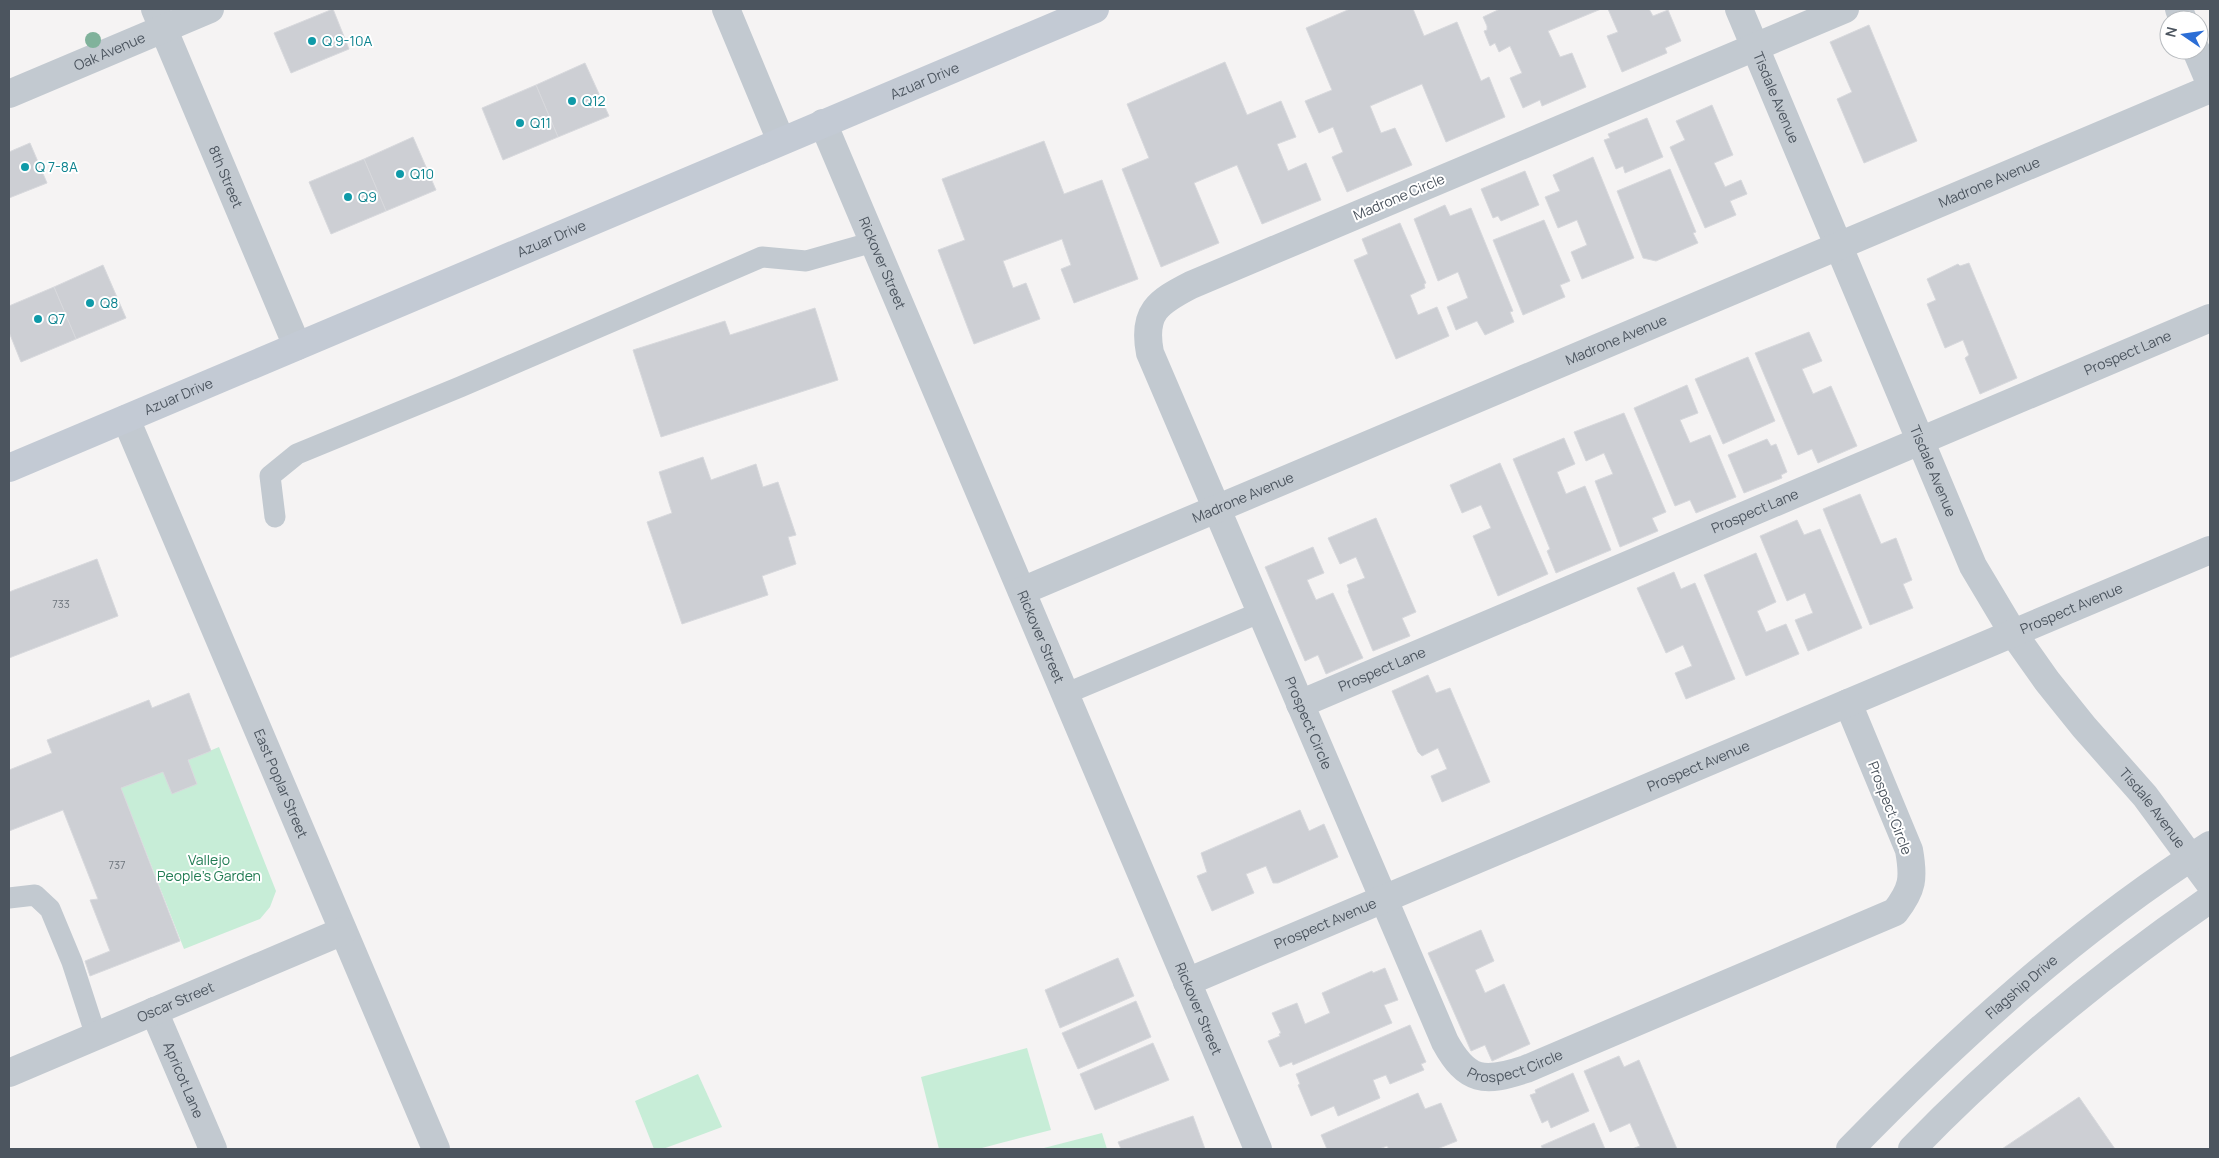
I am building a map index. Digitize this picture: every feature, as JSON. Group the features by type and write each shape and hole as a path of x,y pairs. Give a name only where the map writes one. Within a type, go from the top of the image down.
{"main road":[{"name":"Azuar Drive","path":"9,468 1094,9"}],"street":[{"name":"Oak Avenue","path":"9,94 159,19 210,9"},
{"path":"726,9 781,141"},
{"name":"Tisdale Avenue","path":"1739,9 1973,566 2013,633 2084,727 2145,796 2201,851 2210,884"},
{"name":"Madrone Circle","path":"1216,509 1150,353 1146,335 1151,316 1164,299 1191,285 1845,9"},
{"name":"8th Street","path":"159,19 297,346"},
{"path":"2200,60 2210,82"},
{"name":"Madrone Avenue","path":"1022,592 2210,89"},
{"name":"Rickover Street","path":"823,123 1258,1149"},
{"name":"Prospect Lane","path":"1300,704 2210,318"},
{"name":"East Poplar Street","path":"126,419 436,1149"},
{"name":"Prospect Circle","path":"1216,509 1445,1042 1455,1059 1467,1072 1485,1078 1504,1077 1571,1050 1895,912 1909,894 1913,872 1909,850 1848,703"},
{"name":"Prospect Avenue","path":"1187,982 2210,550"},
{"name":"Flagship Drive","path":"1850,1149 1981,1020 2068,949 2201,851"},
{"path":"1912,1149 2010,1054 2095,984 2210,899"},
{"name":"Oscar Street","path":"9,1072 344,931"},
{"name":"Apricot Lane","path":"154,1011 213,1149"}],"lane":[{"path":"275,517 270,476 297,454 460,387 762,257 806,261 873,242"},
{"path":"1066,694 1261,612"},
{"path":"9,898 35,895 50,909 72,962 96,1036"}],"green space":[{"name":"Vallejo People's Garden","path":"219,747 276,891 270,907 260,919 184,949 121,788 163,772 197,784 188,760"},
{"path":"1027,1048 1051,1130 978,1149 939,1149 921,1077"},
{"path":"698,1074 722,1127 663,1149 654,1149 635,1101"},
{"path":"1102,1133 1107,1149 1040,1149"}],"building":[{"name":"Q 9-10A","path":"333,9 349,49 291,73 274,33"},
{"path":"1350,9 1413,9 1424,36 1457,22 1481,81 1489,77 1505,117 1446,142 1422,84 1370,106 1381,133 1395,128 1412,165 1347,192 1332,157 1343,152 1333,127 1319,133 1305,101 1332,90 1306,28"},
{"path":"1500,9 1601,9 1548,31 1560,57 1572,53 1586,87 1542,106 1540,100 1523,108 1510,78 1522,73 1510,46 1499,52 1495,43 1490,46 1484,31 1487,30 1487,26 1483,17"},
{"path":"1608,9 1649,9 1653,16 1668,10 1681,41 1665,48 1667,53 1622,72 1607,36 1618,32"},
{"path":"1869,25 1917,141 1864,163 1837,99 1852,92 1830,42"},
{"path":"1225,62 1247,115 1281,101 1296,137 1277,144 1288,171 1306,163 1321,200 1262,224 1237,165 1194,183 1219,243 1161,267 1122,169 1149,158 1127,104"},
{"name":"Q12","path":"585,63 609,116 558,137 536,85"},
{"name":"Q11","path":"536,85 558,137 503,160 482,108"},
{"path":"1712,105 1733,155 1714,163 1725,187 1741,180 1747,194 1730,201 1736,215 1705,228 1670,147 1685,140 1676,121"},
{"path":"1647,118 1663,157 1625,173 1623,166 1616,169 1604,140 1610,138 1608,134"},
{"name":"Q10","path":"413,137 436,190 386,211 364,159"},
{"path":"1044,141 1064,194 1102,180 1138,279 1074,303 1061,269 1071,265 1062,239 1003,261 1013,288 1026,283 1040,319 974,344 938,250 965,240 942,179"},
{"name":"Q 7-8A","path":"30,143 47,183 9,198 9,152"},
{"path":"1593,157 1634,258 1582,279 1571,252 1587,245 1577,220 1558,228 1545,197 1560,191 1553,175"},
{"name":"Q9","path":"364,159 386,211 331,234 309,182"},
{"path":"1670,169 1696,232 1693,233 1698,243 1656,261 1643,258 1617,191"},
{"path":"1525,171 1539,205 1501,221 1498,216 1493,218 1481,189"},
{"path":"1445,205 1450,216 1471,208 1513,311 1510,312 1514,322 1485,335 1477,321 1456,330 1447,307 1468,298 1458,272 1438,281 1414,219"},
{"path":"1544,220 1570,281 1560,285 1565,297 1523,315 1493,240"},
{"path":"1400,223 1426,283 1424,284 1425,288 1410,295 1418,315 1437,307 1449,336 1396,359 1354,260 1368,254 1362,239"},
{"path":"1969,263 2017,378 1980,394 1965,358 1969,355 1963,340 1945,348 1927,304 1936,300 1927,279 1958,264 1960,266"},
{"name":"Q8","path":"103,265 126,318 76,339 54,287"},
{"name":"Q7","path":"54,287 76,339 21,362 9,332 9,306"},
{"path":"815,308 838,380 661,437 633,350 725,321 730,335"},
{"path":"1809,332 1822,361 1802,369 1813,394 1831,386 1857,446 1818,463 1812,449 1798,455 1755,353"},
{"path":"1748,357 1775,421 1723,444 1695,379"},
{"path":"1687,385 1698,413 1680,420 1690,443 1710,435 1736,497 1696,513 1690,500 1675,506 1634,408"},
{"path":"1624,413 1666,512 1652,518 1658,531 1620,547 1595,481 1613,474 1604,453 1586,461 1574,432"},
{"path":"1564,438 1575,464 1557,472 1566,494 1585,486 1611,550 1556,573 1547,551 1550,549 1513,459"},
{"path":"1767,439 1771,446 1776,444 1787,472 1781,475 1782,478 1744,493 1728,455"},
{"path":"703,457 711,480 756,464 763,487 778,482 796,535 788,537 796,564 762,576 768,595 682,624 647,522 672,513 659,472"},
{"path":"1500,463 1548,574 1498,596 1473,536 1491,528 1481,505 1462,513 1450,485"},
{"path":"1860,494 1881,544 1896,538 1912,580 1903,584 1913,608 1870,625 1823,509"},
{"path":"1376,518 1416,612 1402,618 1410,636 1373,651 1347,585 1365,578 1356,557 1340,564 1328,538"},
{"path":"1797,520 1804,535 1820,529 1862,628 1808,651 1795,620 1813,613 1805,593 1787,601 1760,536"},
{"path":"1313,547 1324,573 1307,580 1316,600 1333,593 1363,658 1326,674 1318,655 1305,661 1265,567"},
{"path":"1756,553 1776,602 1757,611 1766,632 1786,624 1799,654 1746,676 1704,575"},
{"path":"97,559 118,616 9,658 9,592"},
{"path":"1674,572 1681,589 1695,583 1735,679 1686,699 1675,673 1692,666 1683,645 1666,653 1637,588"},
{"path":"1428,675 1436,693 1450,688 1490,782 1442,802 1431,776 1447,769 1438,748 1422,756 1418,752 1392,691"},
{"path":"189,693 211,751 188,760 197,784 172,794 163,772 121,788 180,941 90,976 85,961 110,951 90,900 98,899 63,810 9,831 9,770 52,753 47,740 149,700 152,708"},
{"path":"1300,810 1309,831 1324,824 1338,857 1278,883 1273,883 1266,866 1246,874 1254,893 1212,911 1197,876 1207,872 1201,853"},
{"path":"1481,930 1494,961 1475,970 1485,993 1504,984 1530,1044 1492,1061 1485,1045 1471,1051 1428,953"},
{"path":"1118,958 1134,996 1060,1028 1045,990"},
{"path":"1385,968 1398,1000 1384,1005 1392,1023 1293,1065 1292,1062 1280,1067 1268,1041 1280,1036 1279,1034 1281,1033 1272,1013 1297,1003 1305,1024 1330,1013 1322,993 1372,971 1373,973"},
{"path":"1136,1001 1151,1037 1078,1069 1062,1033"},
{"path":"1410,1025 1426,1062 1421,1064 1424,1070 1390,1084 1386,1075 1373,1080 1380,1098 1338,1116 1334,1106 1311,1116 1298,1085 1300,1084 1296,1074"},
{"path":"1153,1043 1169,1080 1095,1110 1080,1074"},
{"path":"1619,1056 1624,1067 1639,1060 1677,1149 1632,1149 1640,1146 1630,1123 1610,1132 1584,1071"},
{"path":"1573,1073 1589,1111 1551,1128 1548,1120 1542,1123 1530,1095 1536,1093 1535,1090"},
{"path":"1418,1093 1425,1109 1441,1103 1457,1141 1437,1149 1389,1149 1387,1146 1379,1149 1327,1149 1321,1135"},
{"path":"2079,1097 2115,1149 2002,1149"},
{"path":"1193,1116 1205,1149 1121,1149 1118,1142"},
{"path":"1594,1123 1605,1149 1543,1149 1541,1146"}],"place":[{"name":"Q 9-10A","path":"312,41"},
{"name":"Q12","path":"572,101"},
{"name":"Q11","path":"520,123"},
{"name":"Q 7-8A","path":"25,167"},
{"name":"Q10","path":"400,174"},
{"name":"Q9","path":"348,197"},
{"name":"Q8","path":"90,303"},
{"name":"Q7","path":"38,319"}]}
